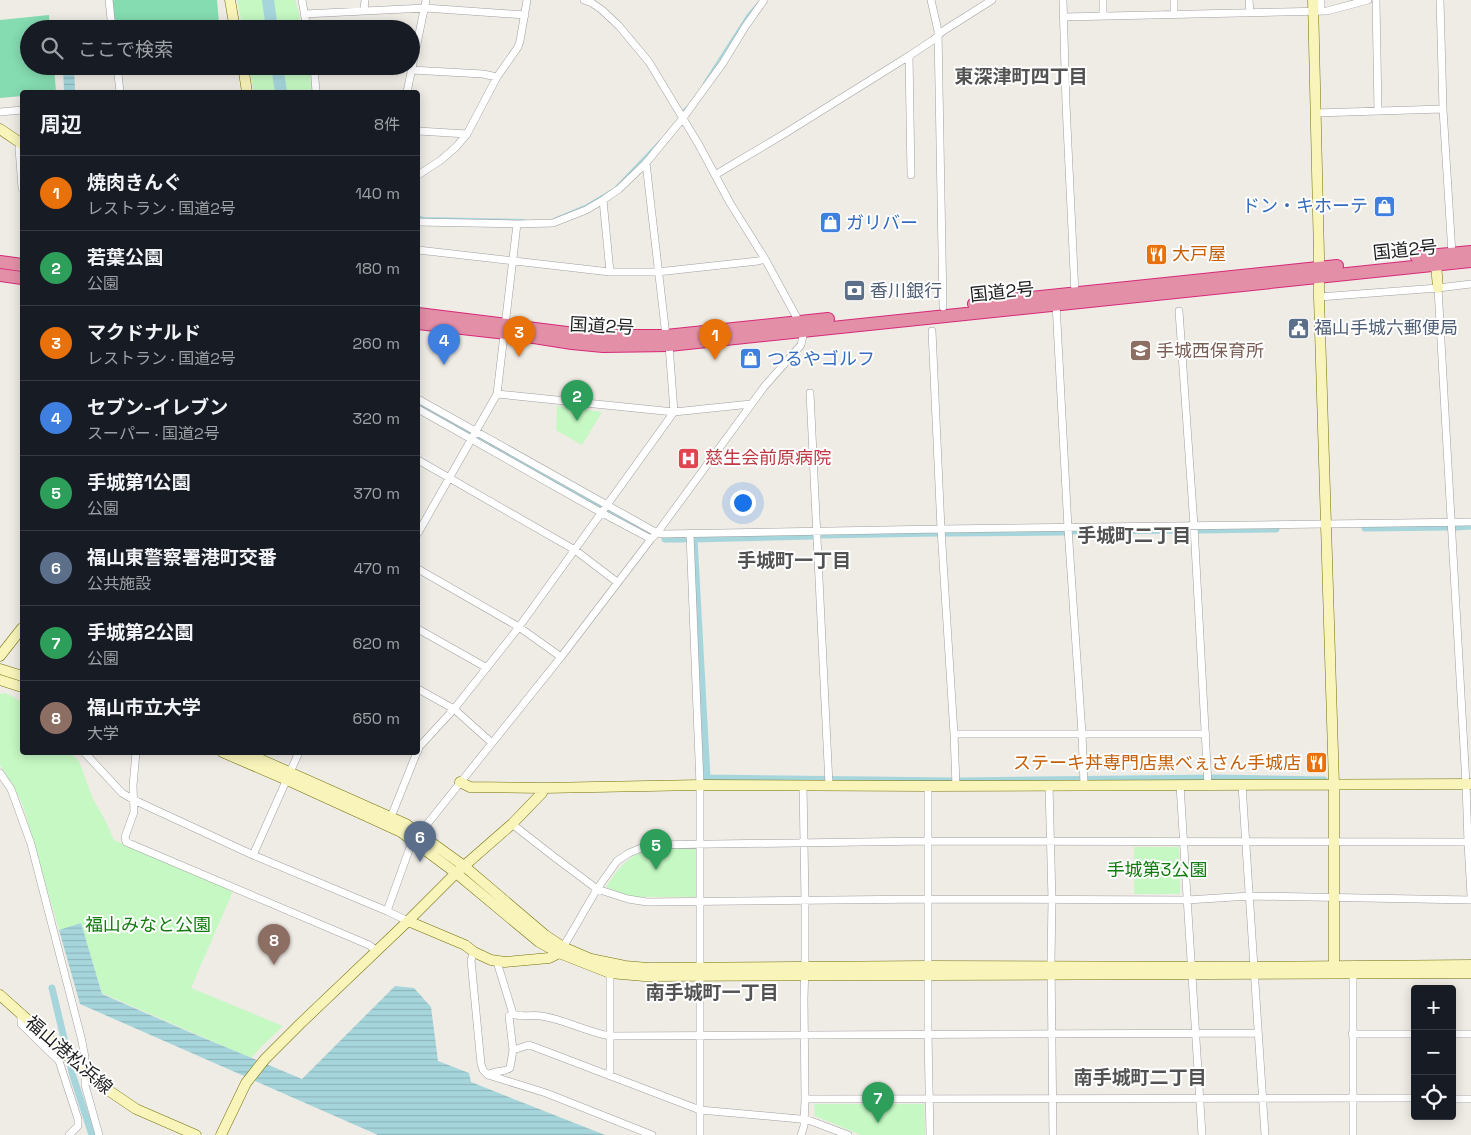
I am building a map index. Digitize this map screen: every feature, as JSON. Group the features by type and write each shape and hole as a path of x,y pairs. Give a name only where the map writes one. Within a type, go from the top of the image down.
{"highway":[{"name":"国道2号","path":"802,326 943,307 1075,297 1319,272 1471,252"},
{"name":"国道2号","path":"1319,272 1471,261"},
{"path":"0,262 20,265"},
{"path":"0,276 20,278"},
{"name":"国道2号","path":"420,314 572,343 603,346 802,326 1056,304 1075,297"},
{"name":"国道2号","path":"420,323 504,329"}],"street":[{"path":"108,0 111,20"},
{"path":"230,0 234,20"},
{"path":"302,0 305,20"},
{"path":"364,10 365,0"},
{"path":"420,30 426,0"},
{"path":"420,174 441,160 467,134 497,77 518,47 527,0"},
{"path":"387,911 409,850 417,837 561,657 651,538 657,533 764,387 801,345 802,326 683,118 648,62 619,26 602,10 584,0"},
{"path":"420,222 553,223 586,210 603,200 619,189 646,163 683,118 723,63 764,0"},
{"path":"931,0 938,35 943,307"},
{"path":"715,174 784,134 909,56 943,31 992,0"},
{"path":"1063,0 1075,297"},
{"path":"1103,0 1103,16"},
{"path":"1174,0 1174,14"},
{"path":"1250,0 1250,12"},
{"path":"1309,0 1318,11"},
{"path":"1313,0 1318,11"},
{"path":"1321,0 1318,11 1316,113 1319,297 1334,785 1334,970"},
{"path":"1064,17 1318,11 1368,0"},
{"path":"1376,0 1378,111"},
{"path":"1440,0 1443,110 1452,254"},
{"path":"304,14 425,8 525,15"},
{"path":"909,56 911,175"},
{"path":"420,70 484,74 497,77"},
{"path":"118,75 120,90"},
{"path":"244,75 248,90"},
{"path":"315,75 316,90"},
{"path":"407,90 410,75"},
{"path":"0,112 20,110"},
{"path":"1316,113 1443,110"},
{"path":"0,129 20,142"},
{"path":"420,131 467,134"},
{"path":"20,146 20,161"},
{"path":"420,747 454,709 519,627 674,412 646,163"},
{"path":"603,200 610,272"},
{"path":"420,529 497,394 518,224"},
{"path":"420,250 610,272 657,272 758,262 765,259"},
{"path":"1436,264 1469,784 1468,842 1471,896"},
{"path":"1319,297 1471,284"},
{"path":"1056,304 1084,784"},
{"path":"1179,311 1194,526 1208,785"},
{"path":"932,330 956,786"},
{"path":"810,393 829,785"},
{"path":"497,394 674,412 751,404"},
{"path":"420,400 473,435"},
{"path":"420,409 473,435 604,509 651,538"},
{"path":"420,461 575,550 618,582"},
{"path":"604,509 657,533 664,534 941,528 1471,522"},
{"path":"690,534 700,785 700,1135"},
{"path":"420,570 519,627 561,657"},
{"path":"420,630 487,668"},
{"path":"0,656 20,631"},
{"path":"0,669 20,675"},
{"path":"0,680 20,686"},
{"path":"420,690 454,709 492,743"},
{"path":"954,734 1206,734"},
{"path":"87,755 122,793 134,800 254,856 465,945 474,952 497,962 549,958 561,950 597,889 617,861 629,852 649,844 928,841 1468,842"},
{"path":"136,755 133,786 134,812 125,837 126,842 369,945 377,951"},
{"path":"230,755 289,776 406,824 417,837 460,869 539,942 591,959 625,966 700,972"},
{"path":"250,755 401,832 417,837"},
{"path":"254,856 298,755"},
{"path":"391,817 416,755"},
{"path":"0,773 11,788 31,844 81,1037 85,1057 84,1085 99,1135"},
{"path":"460,782 470,787 543,788 700,785 1469,784"},
{"path":"801,1135 805,1120 803,785"},
{"path":"1049,785 1052,900 1053,1135"},
{"path":"1180,785 1202,1135"},
{"path":"1242,785 1265,1135"},
{"path":"928,786 930,1135"},
{"path":"221,1135 246,1083 265,1059 460,869 512,824 542,794 543,788"},
{"path":"512,824 597,889 628,899 647,902 928,899 1187,900 1250,896 1471,900"},
{"path":"561,950 610,972 644,976 700,972 1254,971 1471,965"},
{"path":"474,952 471,960 483,1070 488,1075 546,1093 652,1135"},
{"path":"497,962 513,1014"},
{"path":"1334,970 1353,974 1471,973"},
{"path":"610,972 610,1076"},
{"path":"1353,974 1353,1135"},
{"name":"福山港松浜線","path":"0,995 99,1084 136,1109 196,1135"},
{"path":"21,1014 21,1024 59,1061 78,1119 78,1126 69,1135"},
{"path":"513,1014 517,1016 540,1016 610,1036 1258,1033"},
{"path":"488,1075 491,1072 510,1068 513,1050 509,1016 513,1014"},
{"path":"1352,1034 1411,1034"},
{"path":"1456,1034 1471,1034"},
{"path":"513,1050 529,1046 700,1110 805,1120 848,1135"},
{"path":"805,1099 1411,1098"},
{"path":"1456,1098 1471,1099"}],"green space":[{"path":"112,0 217,0 219,20 114,20"},
{"path":"237,0 295,0 300,20 241,20"},
{"path":"49,15 49,20 20,20 20,75 55,75 56,90 20,90 20,96 0,98 0,20"},
{"path":"251,75 310,75 312,90 254,90"},
{"path":"557,406 602,412 582,445 556,430"},
{"name":"福山みなと公園","path":"6,693 20,701 20,755 72,755 79,761 93,799 114,840 233,891 191,988 283,1026 251,1058 102,993 81,924 59,930 24,809 0,765 0,694"},
{"name":"手城第3公園","path":"1134,847 1179,847 1180,894 1134,894"},
{"path":"696,849 696,897 636,897 618,893 606,887 620,868 634,856 651,850"},
{"path":"814,1104 924,1104 925,1135 861,1135 815,1116"}],"water":[{"path":"63,75 74,75 75,90 64,90"},
{"path":"81,923 102,994 302,1079 395,986 414,988 431,1007 438,1061 469,1073 471,1082 605,1135 378,1135 80,1004 59,930"}],"waterway":[{"path":"268,0 271,20"},
{"path":"704,83 747,16 759,2"},
{"path":"278,75 281,90"},
{"path":"683,111 687,107"},
{"path":"554,219 585,206 615,188 661,140"},
{"path":"420,217 524,220"},
{"path":"420,405 647,531"},
{"path":"1456,527 1471,526"},
{"path":"1365,528 1449,527"},
{"path":"1197,530 1276,529"},
{"path":"1070,531 1192,530"},
{"path":"944,533 1064,532"},
{"path":"819,535 938,533"},
{"path":"813,536 694,539 707,778 953,781"},
{"path":"665,539 684,539"},
{"path":"960,781 1216,778 1324,780"},
{"path":"52,988 73,1076 92,1135"}],"place":[{"name":"ドン・キホーテ","path":"1384,206"},
{"name":"ガリバー","path":"830,223"},
{"name":"大戸屋","path":"1156,254"},
{"name":"香川銀行","path":"854,291"},
{"name":"福山手城六郵便局","path":"1298,328"},
{"name":"手城西保育所","path":"1140,351"},
{"name":"マクドナルド","path":"519,357"},
{"name":"つるやゴルフ","path":"751,359"},
{"name":"焼肉きんぐ","path":"715,360"},
{"name":"セブン-イレブン","path":"444,365"},
{"name":"若葉公園","path":"577,421"},
{"name":"慈生会前原病院","path":"689,458"},
{"name":"ステーキ丼専門店黒べぇさん手城店","path":"1317,763"},
{"name":"福山東警察署港町交番","path":"420,862"},
{"name":"手城第1公園","path":"656,870"},
{"name":"福山市立大学","path":"274,965"},
{"name":"手城第2公園","path":"878,1123"}],"district":[{"name":"東深津町四丁目","path":"1021,76"},
{"name":"手城町二丁目","path":"1134,535"},
{"name":"手城町一丁目","path":"794,560"},
{"name":"南手城町一丁目","path":"712,992"},
{"name":"南手城町二丁目","path":"1140,1077"}]}
